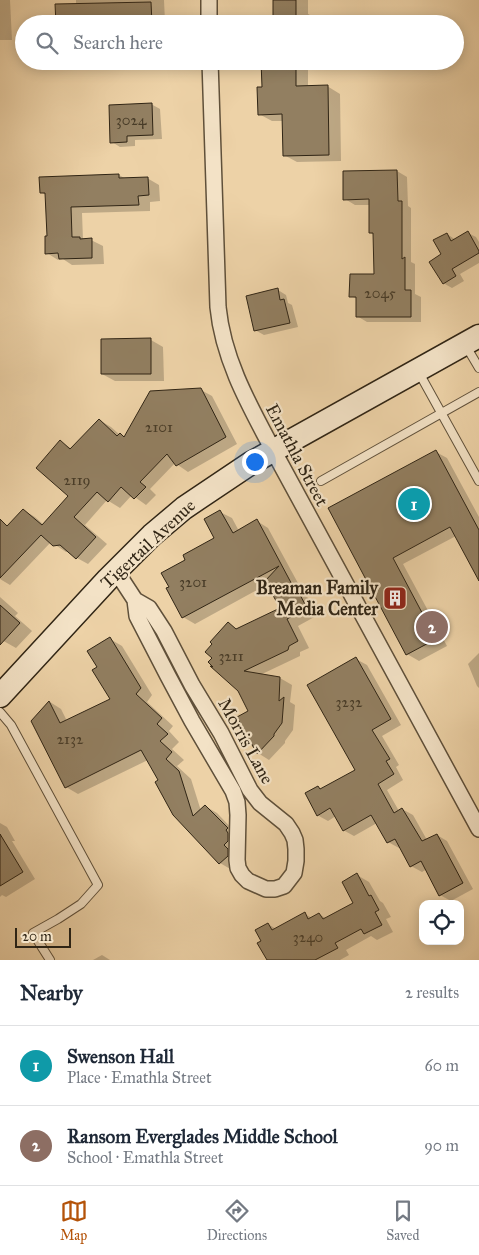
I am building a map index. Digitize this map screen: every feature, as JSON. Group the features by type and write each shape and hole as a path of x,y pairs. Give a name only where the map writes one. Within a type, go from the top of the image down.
{"street":[{"path":"208,0 209,15"},
{"name":"Emathla Street","path":"210,70 218,307 225,346 235,374 273,450 479,829"},
{"name":"Tigertail Avenue","path":"0,696 116,571 152,535 184,508 273,450 472,340"},
{"name":"Morris Lane","path":"116,571 135,600 137,616 147,636 234,796 238,815 236,851 238,868 248,881 266,889 284,886 294,873 295,867 296,849 292,833 286,824 269,811 250,790 221,733 192,685 164,632 149,608 135,600"}],"lane":[{"path":"472,340 479,368"},
{"path":"417,369 479,481"},
{"path":"321,481 479,392"},
{"path":"0,712 18,736 98,885 81,904 33,933 50,960"}],"building":[{"path":"273,0 296,0 296,15 273,15"},
{"path":"151,2 152,15 56,15 55,4"},
{"path":"261,70 296,70 296,86 328,85 329,155 283,156 282,114 258,115 257,87 262,87"},
{"path":"152,103 153,135 127,136 127,142 110,143 109,105"},
{"path":"397,170 398,201 402,201 402,259 405,257 405,290 411,290 411,317 356,317 356,297 349,297 350,274 374,274 373,233 369,233 369,199 343,200 343,171"},
{"path":"119,174 119,178 148,177 149,195 138,196 139,205 71,207 72,237 80,237 80,239 92,238 92,258 59,259 58,253 45,254 45,236 47,236 45,193 40,193 39,177"},
{"path":"468,231 479,253 452,269 456,276 443,284 429,262 441,254 433,240 447,233 451,241"},
{"path":"278,288 280,300 284,299 290,323 254,331 246,296"},
{"path":"151,338 151,374 101,374 101,339"},
{"path":"201,388 226,437 176,466 167,454 140,482 146,487 134,499 121,487 108,502 97,492 74,517 96,537 76,559 60,545 53,546 41,535 0,578 0,519 7,526 23,509 42,525 68,496 36,468 60,440 70,449 99,419 117,436 120,433 124,437 150,391"},
{"path":"436,450 479,530 479,581 450,527 393,558 436,639 406,655 328,508"},
{"path":"220,510 233,533 257,519 296,592 298,591 307,608 287,619 298,641 289,646 288,650 244,671 280,677 279,701 284,697 282,723 274,736 257,754 237,717 248,711 238,691 210,666 213,667 208,662 212,658 205,652 212,644 210,642 228,622 236,629 280,608 265,581 279,566 182,618 166,588 169,587 161,573 185,560 183,555 214,538 204,519"},
{"path":"0,605 20,623 0,645"},
{"path":"110,637 141,688 136,694 162,718 157,724 168,734 160,741 172,752 166,759 179,771 193,816 205,805 228,828 226,830 228,841 224,845 228,849 228,856 219,864 173,815 155,782 158,780 141,750 65,788 31,721 49,701 60,723 110,699 92,670 97,667 87,651"},
{"path":"356,657 391,719 372,730 390,759 386,761 394,774 378,784 394,813 402,808 422,841 437,834 463,883 439,896 421,861 410,867 395,839 387,843 371,815 343,831 330,808 317,816 305,793 318,786 320,789 355,770 307,685"},
{"path":"0,834 23,872 0,886"},
{"path":"357,873 379,910 375,912 382,925 364,934 361,929 335,943 338,948 315,960 267,960 257,943 261,941 255,930 268,923 272,930 305,912 308,919 319,913 323,919 353,903 342,882"}],"place":[{"name":"Swenson Hall","path":"414,504"},
{"name":"Breaman Family Media Center","path":"395,598"},
{"name":"Ransom Everglades Middle School","path":"432,627"}]}
